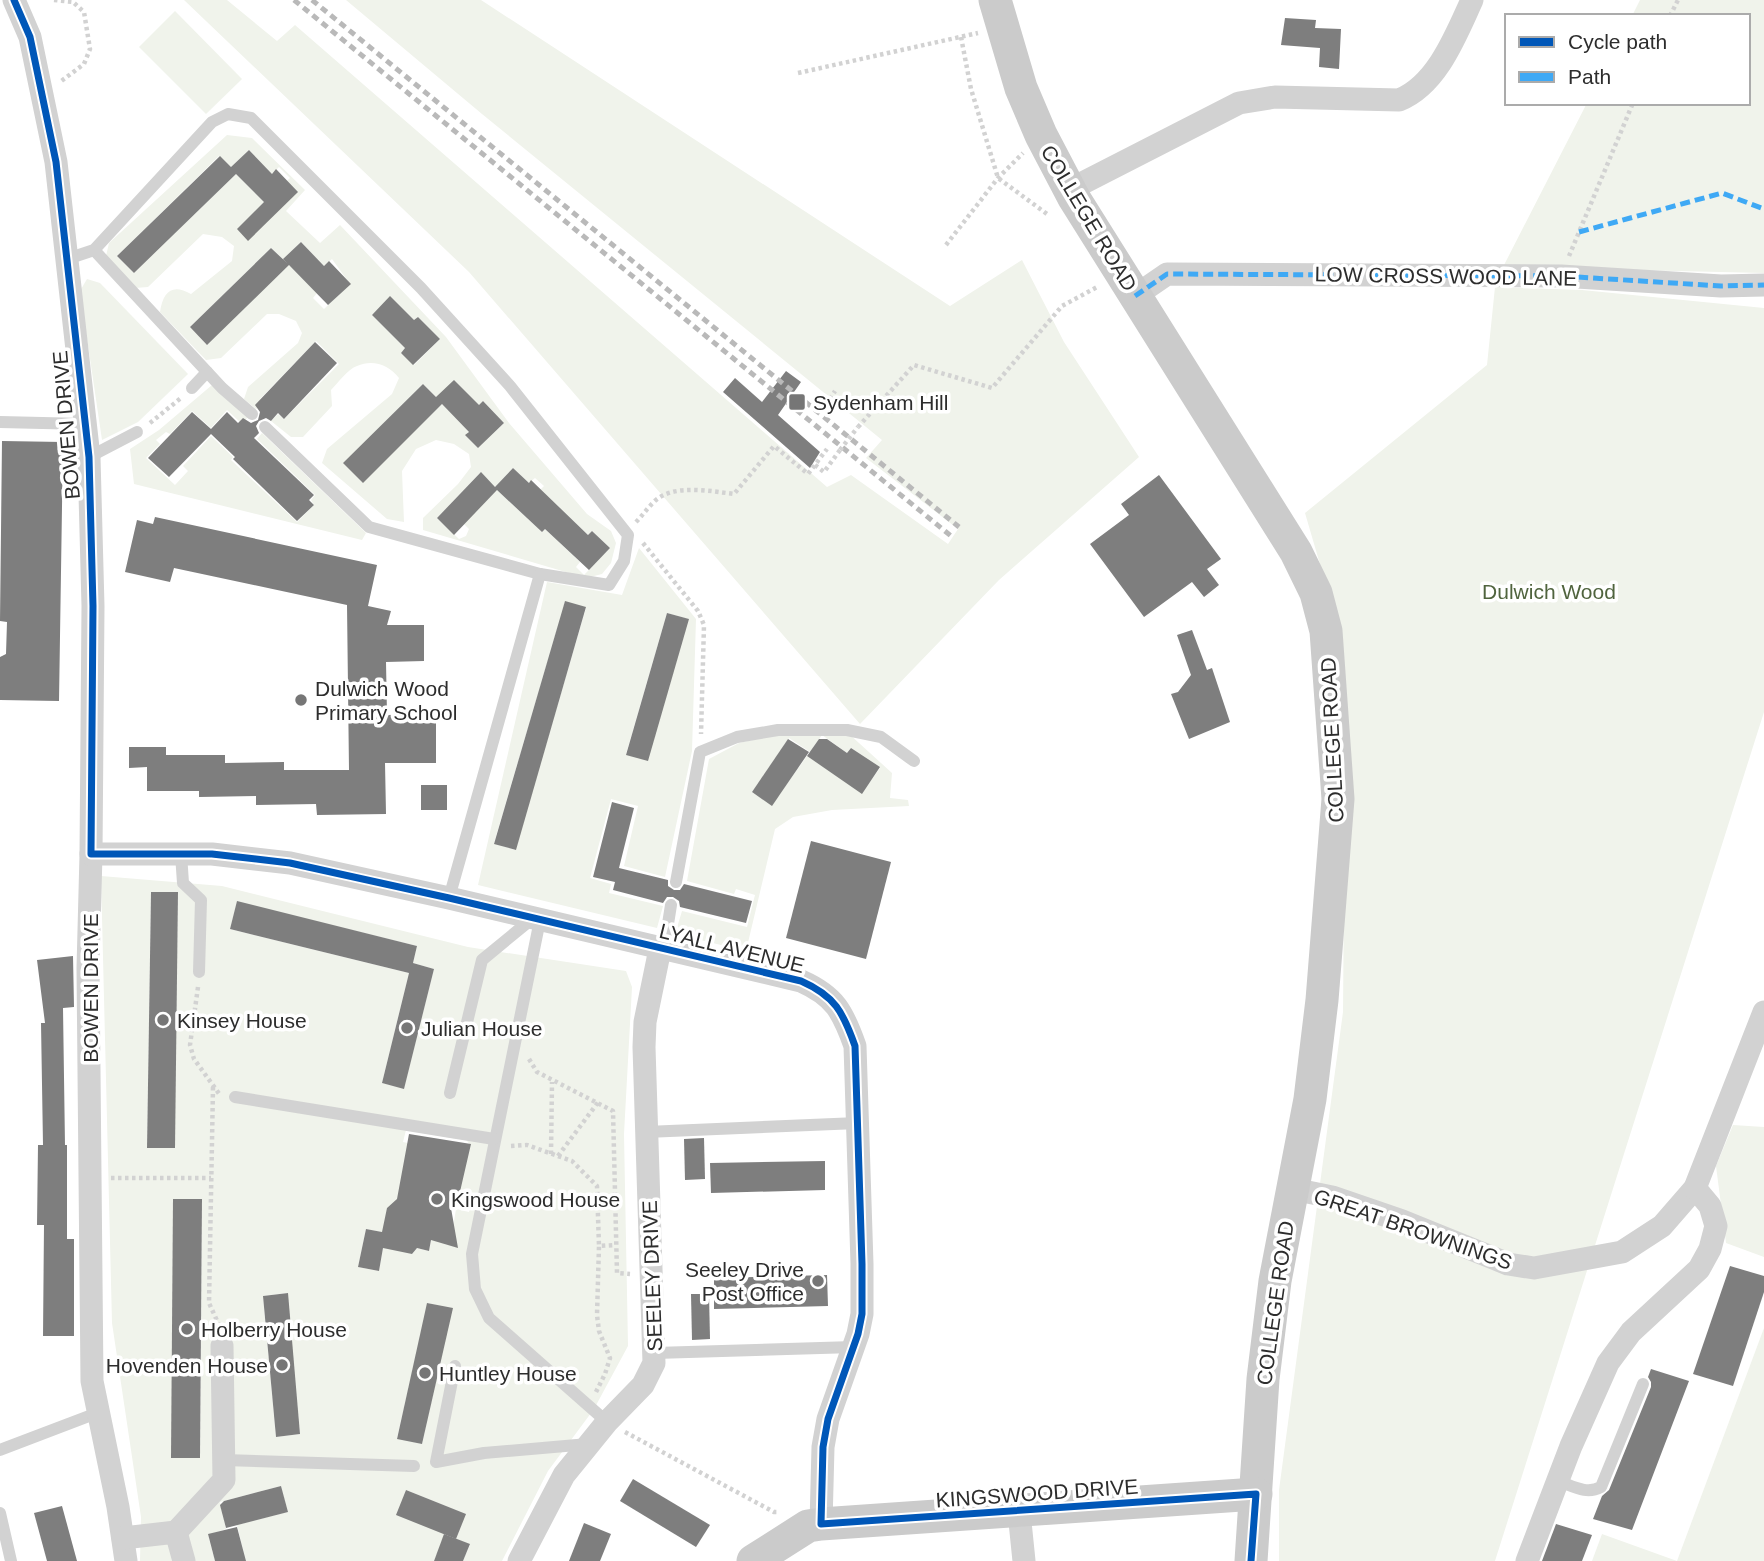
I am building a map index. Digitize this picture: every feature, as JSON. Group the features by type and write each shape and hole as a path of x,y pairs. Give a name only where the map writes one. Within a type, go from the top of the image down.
{"street":[{"name":"BOWEN DRIVE","path":"14,0 30,37 56,162 89,457 93,606 92,854 88,968 92,1381 126,1561"},
{"path":"1058,202 1239,103 1275,97 1399,100 1413,94 1439,64 1472,0"},
{"name":"COLLEGE ROAD","path":"999,13 1021,88 1041,135 1058,202 1105,251 1296,552 1316,593 1326,631 1338,799 1322,1000 1310,1099 1275,1281 1263,1379 1251,1561"},
{"name":"LOW CROSS WOOD LANE","path":"1135,296 1167,274 1561,276 1721,286 1764,285"},
{"name":"LYALL AVENUE","path":"92,854 244,856 290,863 801,981 821,990 846,1022 855,1046 862,1297 860,1329 828,1419 822,1457 821,1524"},
{"name":"SEELEY DRIVE","path":"519,1561 564,1475 607,1422 643,1385 654,1363 645,1022 662,949"},
{"name":"GREAT BROWNINGS","path":"1293,1189 1332,1197 1402,1221 1508,1264 1534,1268 1622,1252 1662,1226 1695,1188 1764,1012"},
{"path":"1527,1561 1571,1446 1608,1363 1631,1332 1699,1269 1710,1249 1716,1226 1710,1206 1695,1188"},
{"path":"123,1538 176,1532 224,1480 222,1346"},
{"name":"KINGSWOOD DRIVE","path":"753,1561 808,1527 821,1524 1256,1494"},
{"path":"1018,1511 1024,1561"},
{"path":"176,1532 184,1561"}],"lane":[{"path":"67,259 94,250 212,122 228,114 251,118 421,288 510,386 628,535 624,561 609,585 540,574 369,527 265,427"},
{"path":"94,250 207,372 252,414"},
{"path":"192,388 207,372"},
{"path":"0,422 85,424"},
{"path":"89,457 137,432"},
{"path":"449,898 540,574"},
{"path":"676,882 700,752 737,737 778,730 847,730 881,737 914,761"},
{"path":"181,854 183,883 201,900 199,972"},
{"path":"662,949 671,905"},
{"path":"537,919 472,1254 474,1289 489,1318 607,1422"},
{"path":"450,1093 482,960 537,919"},
{"path":"235,1097 494,1143"},
{"path":"646,1132 858,1123"},
{"path":"655,1353 854,1347"},
{"path":"455,1366 436,1462 484,1453 588,1444"},
{"path":"1558,1481 1586,1491 1601,1487 1643,1384"},
{"path":"0,1450 97,1413"},
{"path":"224,1460 414,1466"},
{"path":"0,1513 11,1561"}],"path":[{"path":"54,0 73,2 84,12 90,49 84,64 54,87"},
{"path":"798,73 961,37 999,13"},
{"path":"961,37 971,89 998,178"},
{"path":"1561,276 1632,105"},
{"path":"946,246 998,178 1041,135"},
{"path":"998,178 1058,202"},
{"path":"815,465 824,472 858,427 914,365 992,388 1062,306 1103,283"},
{"path":"137,432 167,411 192,388"},
{"path":"823,411 835,391"},
{"path":"643,515 657,499 673,492 701,490 734,494 775,446 808,474 827,449"},
{"path":"639,538 698,611 704,625 700,752"},
{"path":"197,998 190,1045 194,1059 220,1095"},
{"path":"515,1033 537,1072 552,1082 598,1101 614,1111 617,1273"},
{"path":"551,1154 552,1082"},
{"path":"213,1087 209,1303 220,1328 222,1346"},
{"path":"558,1156 598,1101"},
{"path":"494,1143 527,1145 572,1161 597,1186 597,1315 599,1331 610,1358 605,1374 588,1405"},
{"path":"90,1178 211,1178"},
{"path":"599,1246 615,1245"},
{"path":"607,1422 774,1512 783,1512"}],"green space":[{"path":"184,0 227,0 277,41 295,25 827,487 851,475 948,544 958,529 866,458 882,440 346,0 481,0 950,306 1022,260 1064,342 1139,457 999,580 860,724 469,272"},
{"path":"1640,0 1764,0 1764,273 1503,267 1586,105 1750,105 1750,14 1633,14"},
{"path":"175,11 242,79 206,114 139,47"},
{"path":"227,135 252,138 305,190 286,211 320,243 340,225 446,337 509,423 587,514 611,531 616,543 611,563 602,574 586,578 423,530 423,518 458,484 471,467 469,454 454,444 436,440 416,449 402,471 404,522 387,519 322,463 327,449 392,394 399,378 395,373 375,363 354,368 331,390 332,406 303,437 291,437 271,421 278,414 284,419 339,364 316,341 260,399 263,403 256,409 244,399 248,387 298,343 302,333 296,321 279,314 267,314 221,358 206,360 160,312 163,299 170,291 179,289 191,294 232,261 234,246 222,237 203,234 148,287 135,288 106,256 109,243","holes":["249,150 272,174 279,167 290,178 259,207 264,202 236,174 134,273 117,256 219,156 231,167","301,242 324,266 332,259 350,284 324,309 313,298 317,293 289,265 206,344 190,327 271,248 283,259","390,297 414,320 418,317 440,339 414,365 401,353 405,348 372,315","423,384 436,397 479,405 483,401 504,423 478,448 466,436 469,432 442,404 362,482 344,463","513,468 529,483 535,478 544,486 540,490 588,535 592,531 610,548 584,575 576,567 580,562 545,529 542,532 497,490 464,524 469,529 466,536 459,539 437,518 480,473 495,487"]},
{"path":"87,279 100,283 188,374 138,422 102,440 80,291"},
{"name":"Dulwich Wood","path":"1495,287 1582,290 1764,308 1764,712 1495,1561 1279,1561 1279,1490 1343,1012 1345,765 1336,619 1305,513 1487,365"},
{"path":"212,385 248,417 242,424 227,410 211,428 192,411 170,434 166,432 156,440 160,444 146,458 175,485 188,471 183,466 211,436 233,457 231,460 297,522 314,505 311,500 315,495 257,439 262,433 366,533 362,540 134,484 130,449 159,430"},
{"path":"639,548 696,619 692,751 665,877 624,866 638,806 611,799 590,878 611,884 609,893 663,906 657,928 478,885 547,582 622,595","holes":["565,602 586,608 515,850 494,843","667,613 688,619 626,755 626,754"]},
{"path":"848,733 892,773 890,798 908,800 909,806 832,810 793,817 775,829 746,951 675,934 682,911 747,927 755,895 736,889 734,894 687,881 709,759 739,743 779,734","holes":["822,735 847,753 851,748 880,768 862,793 807,756 772,805 752,792 789,738 810,752"]},
{"path":"101,876 222,886 468,947 626,971 632,987 624,1134 628,1346 594,1409 548,1471 502,1561 463,1561 470,1545 456,1539 465,1514 406,1490 397,1515 445,1534 434,1561 246,1561 237,1525 287,1512 281,1486 220,1502 226,1529 208,1535 215,1561 140,1561 141,1517 112,1323","holes":["151,892 178,893 174,1148 147,1147","237,902 417,946 413,963 434,969 404,1088 382,1083 409,973 230,929","406,1130 465,1138 470,1145 459,1193 473,1197 469,1212 456,1209 450,1245 444,1244 442,1237 432,1235 429,1251 417,1248 412,1254 384,1242 379,1271 358,1267 366,1229 387,1233 417,1145 403,1142","173,1199 202,1200 200,1458","287,1293 300,1434 276,1437 263,1296","428,1303 452,1309 422,1444 397,1438"]},
{"path":"1733,1125 1764,1127 1764,1257 1726,1243 1716,1166"},
{"path":"1764,1328 1764,1561 1677,1561"},
{"path":"1602,1534 1677,1561 1592,1561"}],"building":[{"path":"1285,18 1316,20 1315,28 1341,29 1339,69 1319,67 1320,48 1281,45"},
{"path":"249,150 272,174 276,169 298,192 248,241 237,229 264,202 236,174 134,273 117,256 220,156 231,167"},
{"path":"301,242 324,266 329,261 351,284 328,305 289,265 207,345 190,327 271,248 287,263 283,259"},
{"path":"390,296 414,320 418,317 440,339 413,365 401,353 405,348 372,315"},
{"path":"315,342 337,363 284,419 278,413 271,421 266,418 259,421 256,426 259,433 254,438 314,495 309,500 314,505 297,521 211,434 169,477 148,458 192,412 211,429 227,412 238,423 243,418 251,423 258,420 260,412 255,405"},
{"path":"786,371 801,382 778,415 820,452 810,468 723,392 735,378 762,402"},
{"path":"454,380 479,405 483,401 504,423 478,448 465,435 469,432 442,404 363,483 343,463 423,384 436,397"},
{"path":"2,441 63,442 59,701 0,700 0,657 6,654 7,622 0,621"},
{"path":"513,468 529,483 531,480 588,535 592,531 610,548 589,570 545,529 542,532 497,490 454,535 437,518 481,472 495,487"},
{"path":"1159,475 1221,559 1207,569 1219,585 1204,597 1192,582 1144,617 1090,544 1129,515 1121,504"},
{"path":"155,517 377,565 368,606 391,611 387,625 424,625 424,661 386,662 387,715 436,714 436,763 385,763 386,814 317,815 316,804 256,805 256,796 199,797 199,791 147,791 147,767 129,768 129,747 166,747 166,755 225,755 225,763 284,762 284,770 349,770 347,605 174,568 170,582 125,572 137,520 153,524"},
{"path":"565,601 586,607 516,850 494,844"},
{"path":"667,613 689,619 648,761 626,755"},
{"path":"1192,630 1207,670 1212,668 1230,722 1189,739 1171,694 1178,692 1191,675 1177,635"},
{"path":"788,739 809,752 772,806 752,792"},
{"path":"819,739 827,739 847,753 851,748 880,767 862,794 807,756"},
{"path":"421,785 447,785 447,810 421,810"},
{"path":"612,802 634,808 619,868 668,880 668,886 674,890 680,890 684,884 752,901 746,923 680,907 679,901 673,897 667,897 663,903 613,890 615,882 593,877"},
{"path":"811,841 891,862 866,959 786,938"},
{"name":"Kinsey House","path":"151,892 178,892 175,1148 147,1148"},
{"name":"Julian House","path":"237,901 417,946 413,963 434,969 404,1089 382,1083 409,973 230,929"},
{"path":"73,956 74,1007 63,1008 67,1239 74,1239 74,1336 43,1336 44,1225 37,1225 38,1145 43,1145 41,1023 45,1023 37,960"},
{"name":"Kingswood House","path":"409,1134 471,1144 456,1209 451,1208 458,1248 431,1240 429,1251 417,1248 412,1254 383,1248 379,1271 358,1267 366,1229 382,1232 387,1208 397,1199"},
{"path":"704,1138 705,1179 685,1180 684,1139"},
{"path":"825,1161 825,1190 711,1193 710,1163"},
{"name":"Holberry House","path":"173,1199 202,1199 200,1458 171,1458"},
{"path":"1730,1266 1764,1276 1764,1292 1733,1386 1693,1374"},
{"path":"827,1275 828,1306 714,1309 714,1278"},
{"name":"Hovenden House","path":"288,1293 300,1434 276,1437 263,1296"},
{"path":"691,1294 709,1294 710,1339 692,1340"},
{"name":"Huntley House","path":"427,1303 453,1308 422,1444 397,1439"},
{"path":"1651,1369 1689,1381 1632,1530 1593,1519 1602,1496 1609,1490 1651,1387 1648,1377"},
{"path":"633,1479 710,1525 696,1547 620,1501"},
{"path":"281,1486 288,1512 226,1528 220,1505 224,1501"},
{"path":"406,1490 466,1514 456,1539 396,1515"},
{"path":"62,1506 77,1561 47,1561 34,1513"},
{"path":"584,1523 611,1534 600,1561 569,1561"},
{"path":"1556,1524 1592,1535 1582,1561 1542,1561"},
{"path":"237,1527 246,1561 215,1561 208,1534"},
{"path":"444,1534 470,1544 463,1561 434,1561"}],"railway":[{"path":"294,0 951,536"},
{"path":"312,0 959,527"}],"marked path":[{"path":"1579,232 1722,193 1764,209"},
{"path":"1135,296 1167,274 1561,276 1721,286 1764,285"}],"cycle path":[{"path":"14,0 30,37 56,162 89,457 93,606 91,854 212,854 290,863 801,981 813,987 830,999 842,1014 855,1046 862,1264 862,1314 858,1334 828,1419 823,1447 821,1524 1256,1494 1251,1561"}],"place":[{"name":"Sydenham Hill","path":"797,402"},
{"name":"Dulwich Wood Primary School","path":"301,700"},
{"name":"Kinsey House","path":"163,1020"},
{"name":"Julian House","path":"407,1028"},
{"name":"Kingswood House","path":"437,1199"},
{"name":"Seeley Drive Post Office","path":"818,1281"},
{"name":"Holberry House","path":"187,1329"},
{"name":"Hovenden House","path":"282,1365"},
{"name":"Huntley House","path":"425,1373"}]}
